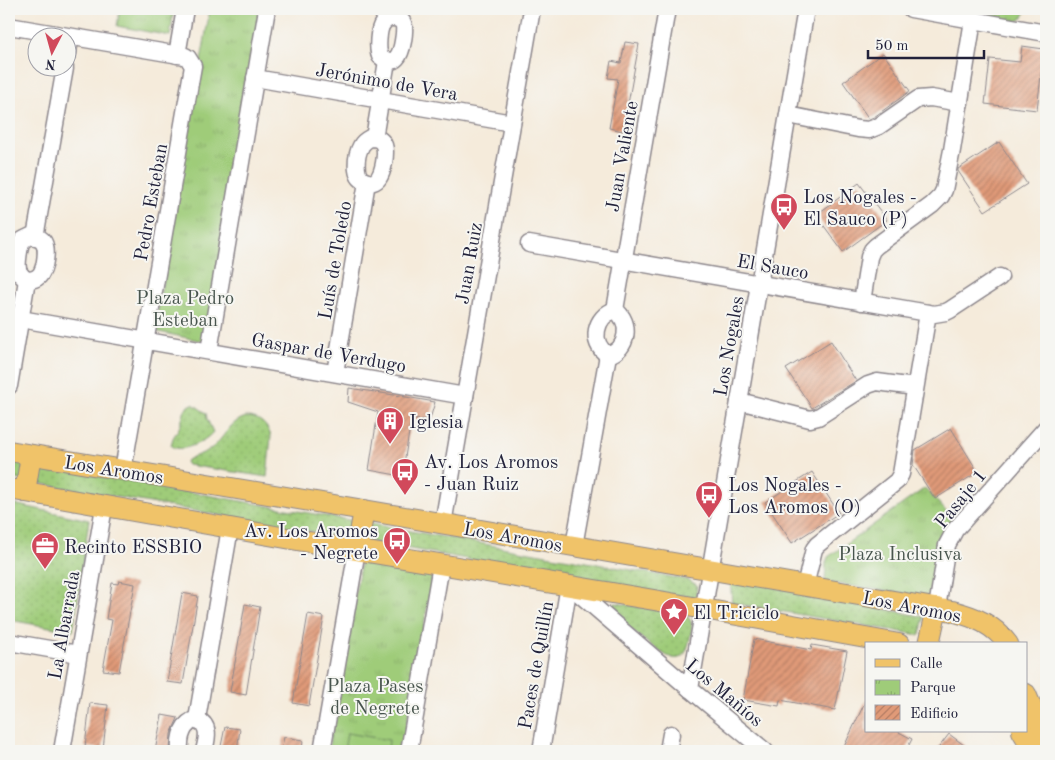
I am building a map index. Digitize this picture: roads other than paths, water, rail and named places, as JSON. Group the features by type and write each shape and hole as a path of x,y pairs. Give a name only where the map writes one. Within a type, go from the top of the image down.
{"main road":[{"name":"Los Aromos","path":"9,451 937,608 977,619 994,629 1006,642"},
{"path":"17,490 31,455"},
{"name":"Los Aromos","path":"17,490 888,642"},
{"path":"357,550 364,510"},
{"path":"929,642 937,608"},
{"path":"1028,699 1036,718 1046,733"},
{"path":"1023,732 1037,751"}],"street":[{"path":"78,46 177,54 185,9"},
{"path":"209,351 268,9"},
{"name":"Juan Ruiz","path":"443,524 532,9"},
{"name":"Juan Valiente","path":"615,310 667,9"},
{"name":"Los Nogales","path":"690,689 806,9"},
{"path":"910,9 1046,32"},
{"path":"396,13 405,30 402,51 397,58 387,60 380,56 378,52 381,27 386,20 396,13"},
{"path":"862,302 869,257 872,250 932,205 944,190 948,176 973,20"},
{"path":"9,26 28,32"},
{"name":"Pedro Esteban","path":"123,470 193,70 192,62 188,58 177,54"},
{"path":"374,138 387,60"},
{"path":"35,236 63,78"},
{"name":"Jerónimo de Vera","path":"256,78 512,123"},
{"path":"788,115 869,130 879,126 918,99 930,98 960,103"},
{"path":"374,138 382,142 386,150 382,172 377,180 367,182 360,178 356,169 362,144 365,140 374,138"},
{"name":"Luís de Toledo","path":"335,373 367,182"},
{"path":"35,236 43,240 46,245 43,268 38,277 33,280 27,280 20,274 18,269 20,246 26,238 35,236"},
{"name":"El Sauco","path":"530,244 928,313 941,313 950,310 1000,277"},
{"path":"9,386 15,318 27,280"},
{"path":"615,310 626,324 624,340 618,350 608,355 599,348 597,331 604,316 615,310"},
{"path":"805,586 816,545 899,479 928,313"},
{"name":"Gaspar de Verdugo","path":"15,318 465,396"},
{"path":"574,546 608,355"},
{"path":"739,401 810,419 818,417 868,385 877,382 915,387"},
{"name":"Pasaje 1","path":"937,608 947,545 950,537 1046,428"},
{"name":"La Albarrada","path":"62,751 104,506"},
{"path":"197,719 230,528"},
{"path":"322,751 357,550"},
{"path":"409,751 441,565"},
{"name":"Los Mañíos","path":"568,585 764,751"},
{"name":"Paces de Quillín","path":"541,751 568,585"},
{"path":"9,642 78,654"},
{"path":"180,751 180,738 184,727 197,719"},
{"path":"197,719 202,722 207,730 204,751"},
{"path":"668,751 671,734"}],"place":[{"name":"Los Nogales - El Sauco (P)","path":"784,231"},
{"name":"Iglesia","path":"390,445"},
{"name":"Av. Los Aromos - Juan Ruiz","path":"405,496"},
{"name":"Los Nogales - Los Aromos (O)","path":"709,519"},
{"name":"Av. Los Aromos - Negrete","path":"397,565"},
{"name":"Recinto ESSBIO","path":"45,570"},
{"name":"El Triciclo","path":"674,636"}],"park label":[{"name":"Plaza Pedro Esteban","path":"185,308"},
{"name":"Plaza Inclusiva","path":"900,553"},
{"name":"Plaza Pases de Negrete","path":"375,696"}]}
